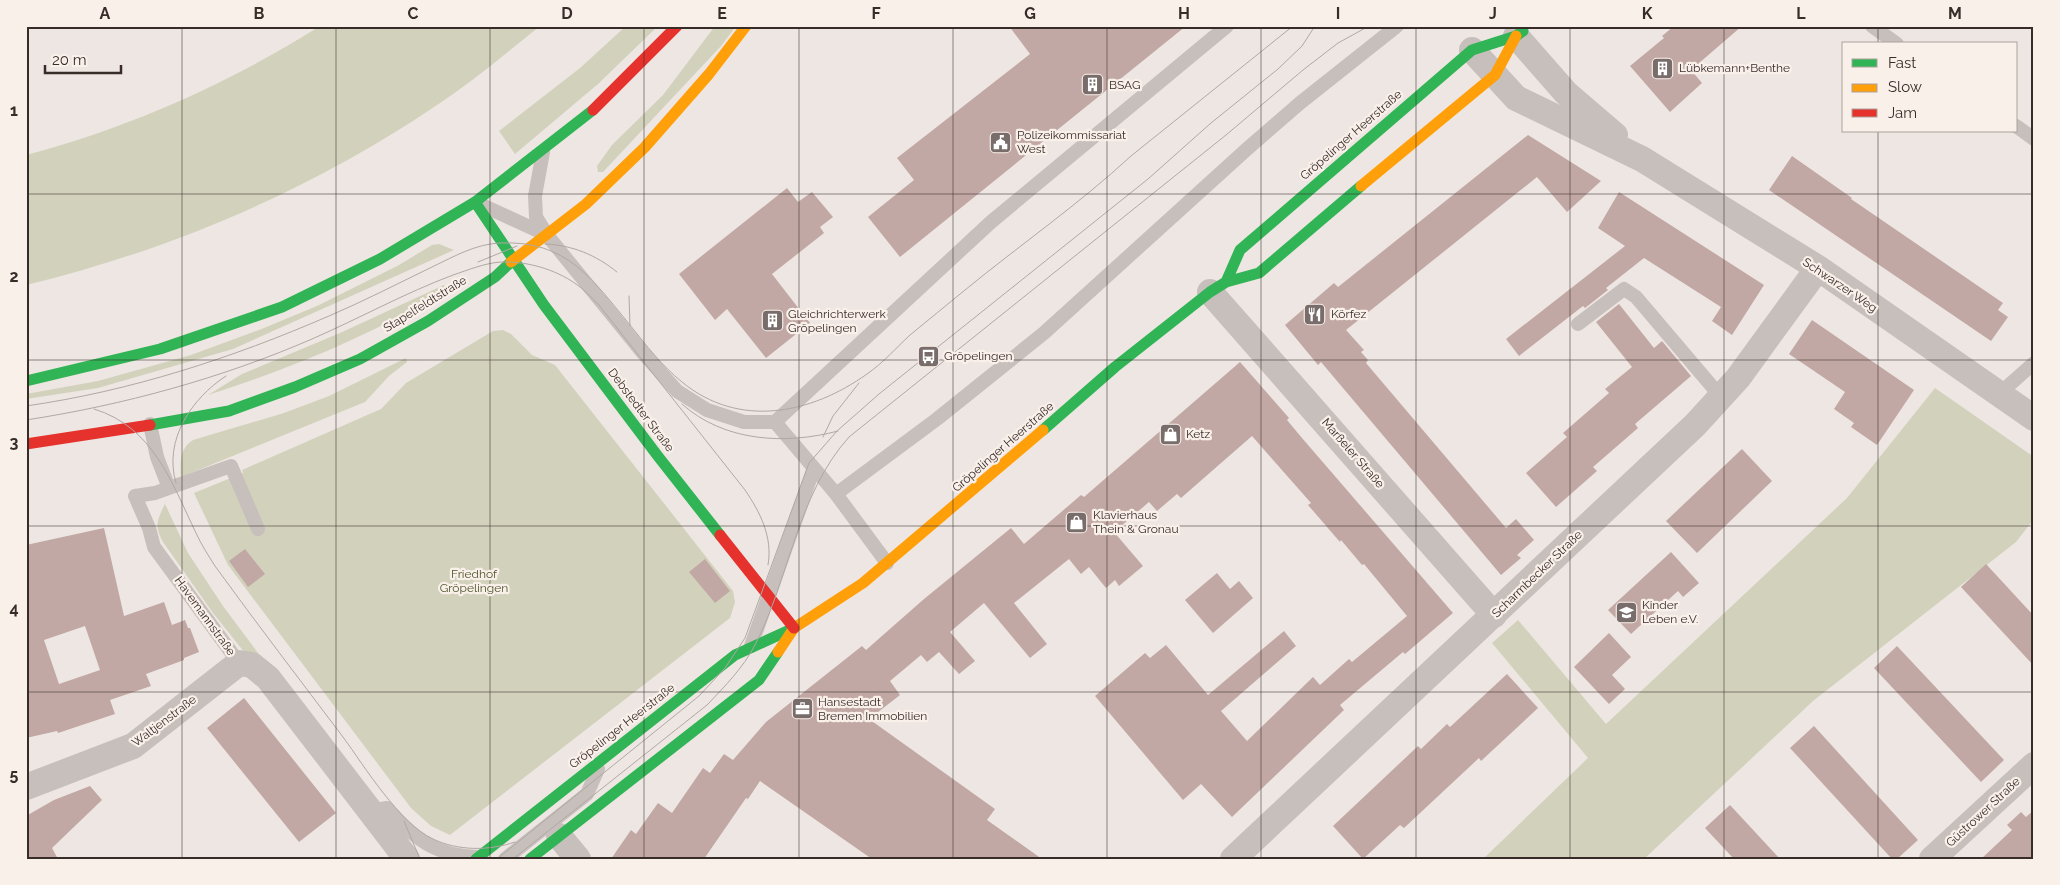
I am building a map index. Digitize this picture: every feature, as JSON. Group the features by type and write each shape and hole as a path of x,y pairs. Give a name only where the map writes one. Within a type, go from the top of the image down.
{"main road":[{"path":"26,381 160,349 282,307 380,259 475,202 589,114 676,26"},
{"name":"Stapelfeldtstraße","path":"26,444 229,410 294,387 360,359 428,321 495,277 586,204 644,147 709,74 746,26"},
{"name":"Gröpelinger Heerstraße","path":"1218,287 1240,250 1432,83 1472,50 1522,31"},
{"name":"Gröpelinger Heerstraße","path":"477,858 735,654 794,628 863,583 1002,467 1116,367 1218,287 1259,273 1495,75 1522,31"},
{"name":"Debstedter Straße","path":"475,202 544,305 657,455 794,628"},
{"name":"Gröpelinger Heerstraße","path":"530,859 759,680 794,628"}],"street":[{"name":"Schwarzer Weg","path":"1522,31 1566,93 1642,159"},
{"name":"Schwarzer Weg","path":"1472,50 1516,98 1642,159 1818,268 2034,418"},
{"name":"Scharmbecker Straße","path":"1233,859 1695,425 1738,378 1818,268"},
{"name":"Marßeler Straße","path":"1218,287 1494,614"},
{"name":"Waltjenstraße","path":"26,787 134,746 239,663"},
{"name":"Havemannstraße","path":"239,663 252,665 268,678 407,859"},
{"name":"Güstrower Straße","path":"1932,859 2034,765"},
{"path":"559,836 578,859"}],"lane":[{"path":"544,148 535,196 536,217 547,235 603,302 643,354 677,391 707,410 744,422 775,422 992,222 1227,26"},
{"path":"836,494 937,419 1044,332 1247,149 1396,26"},
{"path":"1872,26 1894,42"},
{"path":"2018,127 2034,139"},
{"path":"475,202 547,235"},
{"path":"1578,324 1624,290 1636,297 1721,397"},
{"path":"1999,394 2034,363"},
{"path":"775,422 836,494 887,563"},
{"path":"150,424 157,457 169,488 231,466 258,529"},
{"path":"750,648 814,468"},
{"name":"Havemannstraße","path":"169,488 154,494 135,496 149,528 154,547 239,663"},
{"path":"505,859 587,794 603,758"},
{"path":"371,811 387,808 402,826 419,841 440,851 462,857 477,858"}],"green space":[{"path":"320,26 540,26 448,98 387,137 289,191 238,214 134,254 26,285 26,155 103,131 178,102 251,66"},
{"path":"626,26 658,26 598,84 515,154 499,131 580,68"},
{"path":"715,26 736,26 721,46 603,172 598,172 597,166 612,145 663,95"},
{"path":"439,244 454,250 233,349 98,388 26,399 26,394 98,381 191,355 259,330 317,306 399,265 432,245"},
{"path":"444,285 446,289 418,306 330,350 270,374 208,395 242,374 340,333"},
{"name":"Friedhof Gröpelingen","path":"503,330 511,334 532,355 555,365 733,591 735,602 730,618 450,835 431,826 411,808 228,565 194,493 243,473 242,470 381,409 406,383 493,331"},
{"path":"406,358 407,362 389,376 365,402 181,477 183,451 193,440 284,413 329,396"},
{"path":"1935,388 2034,457 2034,519 2016,542 1813,701 1644,859 1483,859 1588,758 1492,643 1518,620 1606,724 1847,498"},
{"path":"165,504 188,553 223,606 261,657 245,653 213,613 163,542 158,532 158,523"}],"building":[{"path":"1009,26 1186,26 900,257 868,217 914,180 897,158 1030,54"},
{"name":"Lübkemann+Benthe","path":"1674,26 1742,26 1691,70 1702,83 1670,112 1630,66 1664,38 1662,36"},
{"path":"1528,135 1601,181 1567,212 1537,177 1346,330 1364,350 1361,352 1368,360 1366,363 1506,528 1516,519 1534,540 1517,555 1521,558 1501,575 1321,362 1318,365 1285,325 1334,283 1338,287"},
{"path":"1792,156 1851,199 2003,303 1998,310 2008,317 1991,341 1769,190"},
{"path":"787,188 798,202 812,192 833,217 820,227 824,233 772,274 810,323 766,358 727,309 715,320 679,274"},
{"path":"1619,192 1764,285 1732,335 1712,321 1721,307 1644,258 1606,288 1608,290 1585,308 1583,306 1519,356 1506,339 1625,246 1598,228"},
{"path":"1619,304 1654,348 1662,341 1691,376 1635,424 1638,428 1593,467 1597,471 1556,507 1526,473 1567,437 1563,433 1609,393 1605,389 1632,367 1596,322"},
{"path":"1812,320 1914,390 1877,445 1851,427 1854,423 1834,409 1845,392 1789,354"},
{"path":"1240,362 1289,418 1287,420 1302,438 1453,613 1340,705 1344,710 1232,817 1201,784 1183,800 1095,696 1145,653 1150,658 1166,645 1208,695 1284,631 1296,646 1221,711 1247,741 1313,677 1320,685 1349,659 1352,662 1407,616 1364,564 1362,565 1341,540 1340,542 1308,505 1311,503 1252,436 1181,498 1177,494 1157,511 1149,502 1114,532 1143,566 1119,586 1115,580 1106,588 1089,567 1081,574 1069,559 1014,603 1047,644 1030,658 984,603 950,632 975,661 959,674 939,652 927,662 921,655 890,681 900,695 869,719 995,809 987,820 1042,859 872,859 760,781 704,859 611,859 631,830 636,834 658,803 672,813 703,768 710,773 724,754 733,760 766,722 862,646 866,650 924,599 1011,528 1024,544 1081,495 1084,497"},
{"path":"1742,449 1772,481 1697,553 1666,521"},
{"path":"104,528 124,616 164,602 172,625 185,620 199,652 184,658 184,660 146,674 151,686 110,700 115,714 58,733 57,731 26,738 26,545","holes":["85,626 100,670 59,684 44,640"]},
{"path":"245,549 265,574 248,587 229,561"},
{"path":"1671,552 1699,583 1683,597 1678,591 1631,634 1608,610"},
{"path":"705,559 730,591 715,603 689,572"},
{"path":"1986,564 2034,616 2034,666 1961,587"},
{"path":"1217,573 1230,589 1239,581 1253,598 1213,633 1185,600"},
{"path":"1609,633 1631,657 1612,675 1625,689 1609,704 1574,667"},
{"path":"1897,646 2004,760 1981,782 1874,668"},
{"path":"1507,674 1538,708 1481,761 1479,758 1404,828 1400,825 1363,859 1333,826 1418,746 1421,749 1447,724 1450,727"},
{"path":"244,698 336,813 299,842 207,728"},
{"path":"1814,726 1918,840 1897,859 1892,859 1790,748"},
{"path":"90,786 102,800 52,848 58,859 26,859 26,816 54,800"},
{"path":"1730,805 1780,859 1734,859 1705,828"},
{"path":"2034,810 2034,859 1981,859 2012,830 2007,825 2021,812 2026,817"}],"tram line":[{"path":"26,406 104,392 218,359 329,316 466,251 500,243 523,244 543,248 561,255 576,266 603,292 648,348 668,369 682,382 704,397 727,406 751,411 775,411 799,407 845,388 873,370 910,335 1070,208 1131,156 1293,26"},
{"path":"497,859 699,696 725,668 745,638 809,463 837,431 879,394 1148,179 1211,123 1278,69 1302,46 1315,26"},
{"path":"513,859 707,705 739,669 755,645 767,619 817,484 831,460 849,437 1226,135 1303,70 1338,43 1369,26"},
{"path":"545,244 565,246 583,252 617,272"},
{"path":"478,262 517,246"},
{"path":"26,420 136,398 208,378 312,339 453,275 489,264 501,262 520,263 540,267 559,274 582,288 598,304 751,498 767,535 769,545 768,565"},
{"path":"629,296 630,326"},
{"path":"176,483 173,467 174,451 177,436 183,422 202,396 226,376"},
{"path":"823,437 833,416 859,383"},
{"path":"682,404 699,417 717,426 736,433 756,437 798,438 838,431"},
{"path":"94,409 114,417 146,442 158,458 178,494 200,541 215,566 395,808 420,831 433,839 453,846 484,848 515,842"},
{"path":"404,821 420,859"}],"traffic: fast":[{"path":"1226,282 1240,250 1472,50 1516,36 1523,31"},
{"path":"26,381 160,349 282,307 380,259 475,202 593,110"},
{"path":"1043,430 1115,367 1210,292 1226,282 1259,273 1361,186"},
{"path":"475,202 544,305 720,535"},
{"path":"150,425 229,411 295,387 360,359 428,321 495,277 511,262"},
{"path":"476,859 735,655 794,628"},
{"path":"530,859 759,680 778,652"}],"traffic: slow":[{"path":"511,262 586,204 645,147 709,74 746,26"},
{"path":"1361,186 1495,75 1516,36"},
{"path":"778,652 794,628 863,583 1043,430"}],"traffic: jam":[{"path":"593,110 677,26"},
{"path":"26,444 150,425"},
{"path":"720,535 794,628"}],"place":[{"name":"Lübkemann+Benthe","path":"1663,68"},
{"name":"BSAG","path":"1093,85"},
{"name":"Polizeikommissariat West","path":"1001,142"},
{"name":"Körfez","path":"1315,314"},
{"name":"Gleichrichterwerk Gröpelingen","path":"772,321"},
{"name":"Gröpelingen","path":"928,356"},
{"name":"Ketz","path":"1170,434"},
{"name":"Klavierhaus Thein & Gronau","path":"1077,522"},
{"name":"Kinder Leben e.V.","path":"1626,612"},
{"name":"Hansestadt Bremen Immobilien","path":"802,709"}]}
